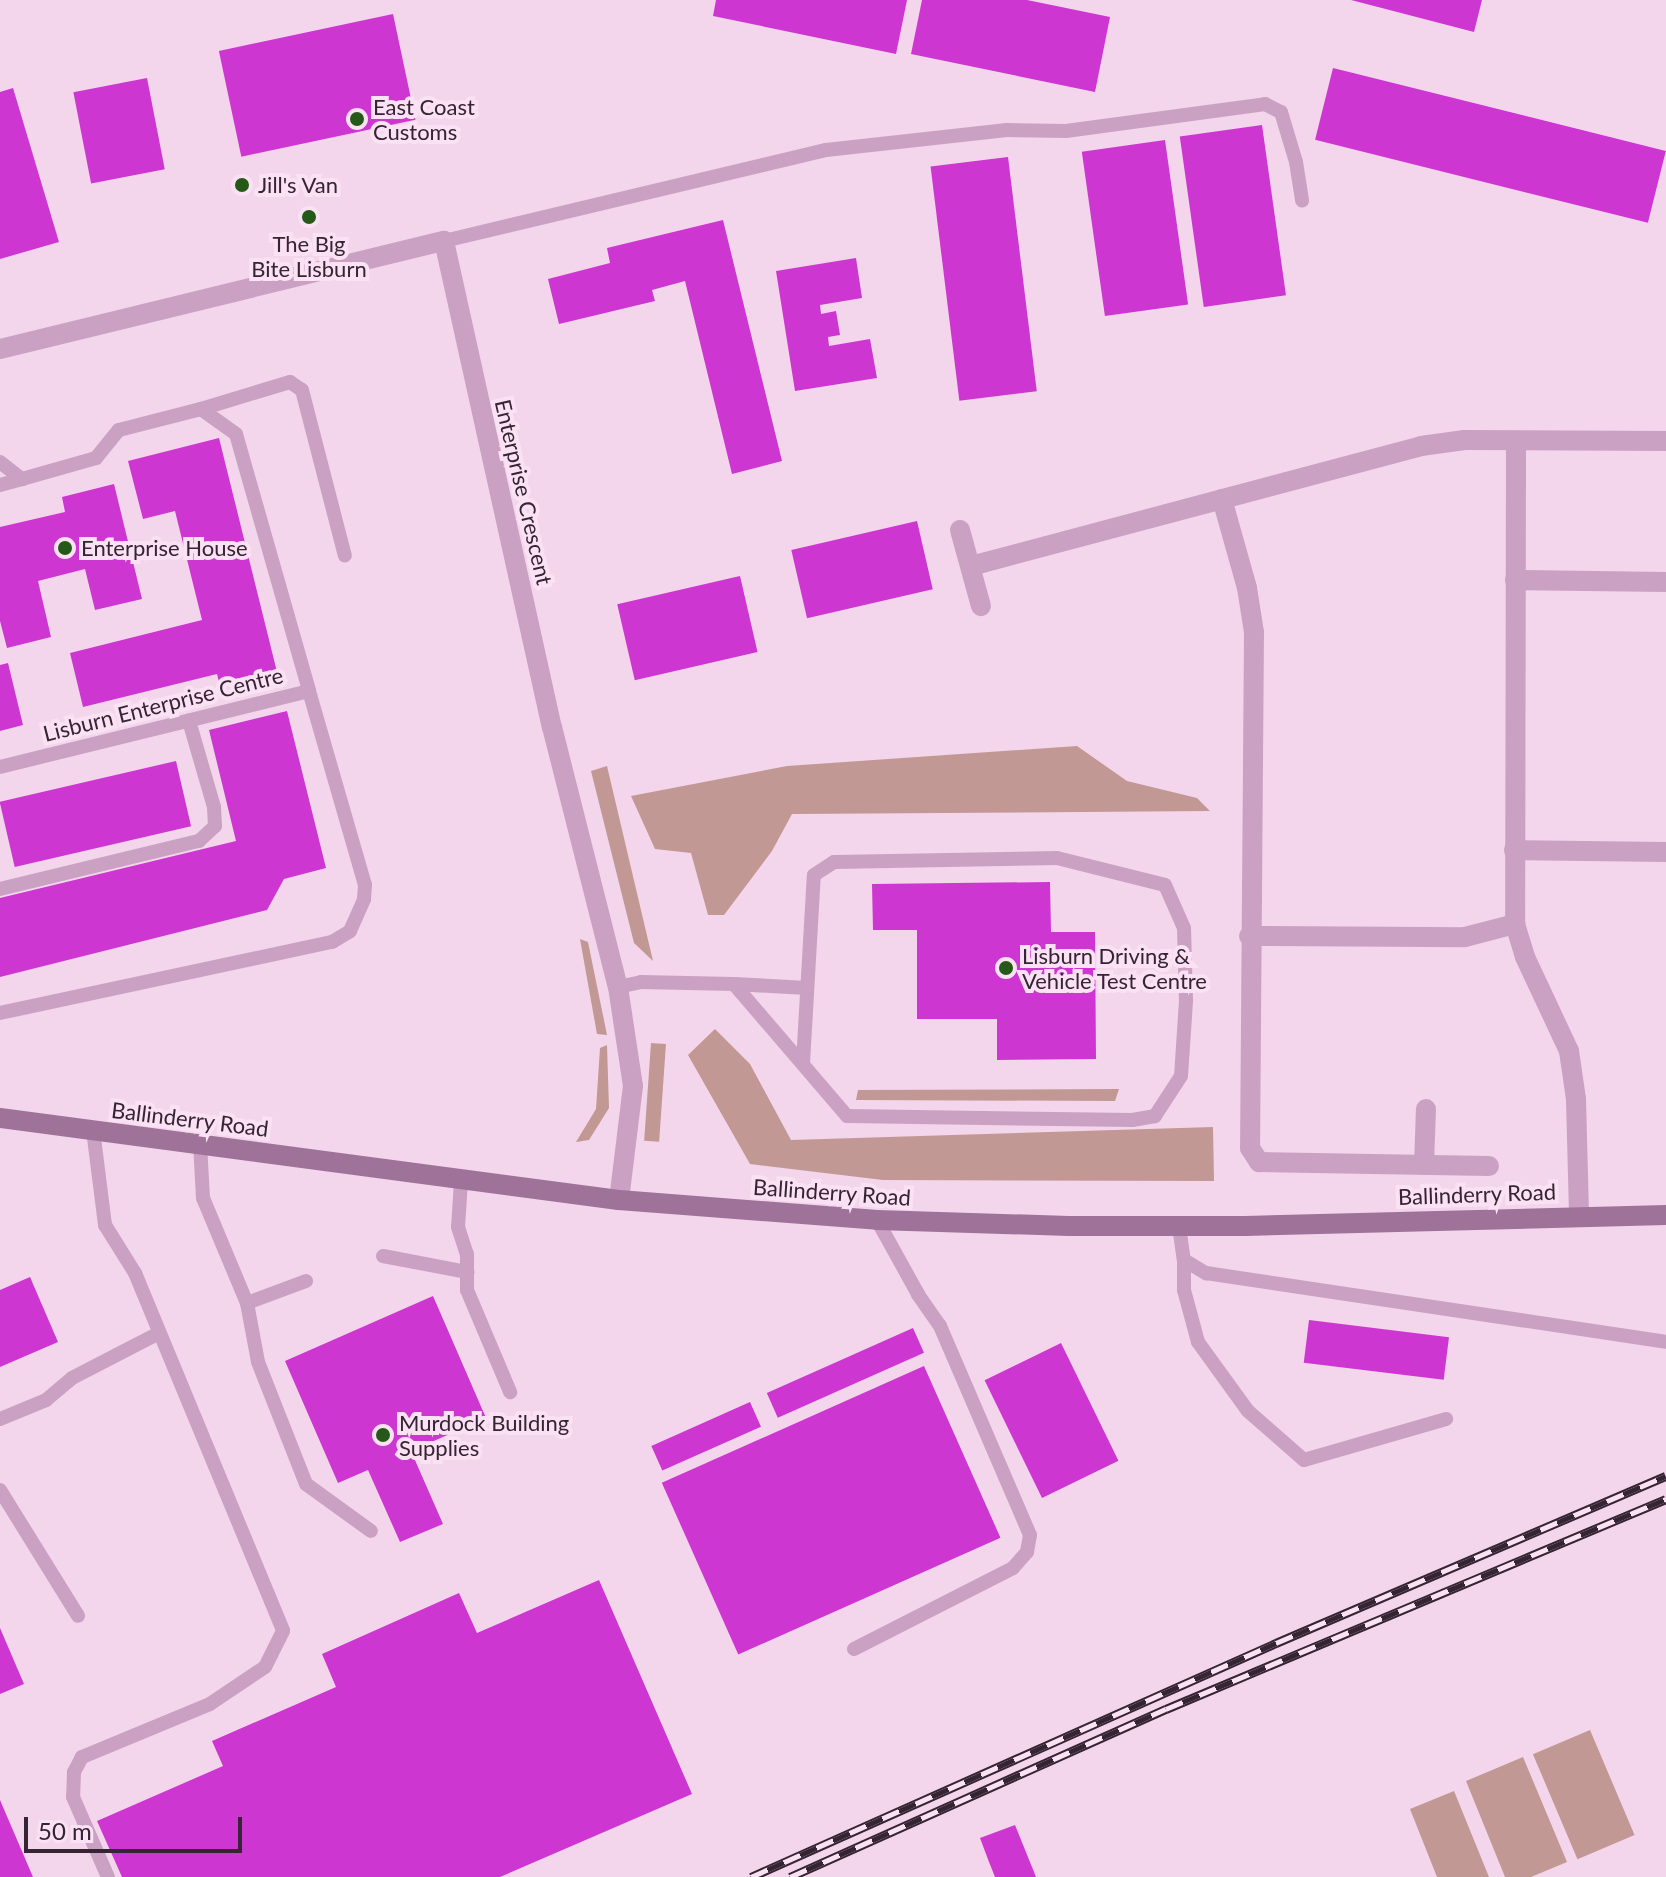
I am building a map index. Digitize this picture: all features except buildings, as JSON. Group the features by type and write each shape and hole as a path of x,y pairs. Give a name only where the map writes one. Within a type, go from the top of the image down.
{"main road":[{"name":"Ballinderry Road","path":"0,1118 619,1200 877,1220 1179,1226 1666,1215"}],"street":[{"path":"0,349 444,241"},
{"name":"Enterprise Crescent","path":"444,241 552,727 618,987 633,1086 619,1200"},
{"path":"971,566 1421,446 1465,440 1666,441"},
{"path":"1516,442 1515,924 1525,957 1569,1051 1576,1099 1579,1215"},
{"path":"1222,499 1247,588 1254,632 1249,936 1250,1148 1259,1162 1489,1166"},
{"path":"960,530 981,606"},
{"path":"1515,580 1666,582"},
{"path":"1514,850 1666,852"},
{"path":"1249,936 1465,937 1515,924"},
{"path":"1424,1165 1426,1109"}],"lane":[{"path":"444,241 826,150 1007,130 1066,131 1265,104 1281,112 1296,162 1302,201"},
{"path":"0,485 96,458 119,430 290,382 302,390 345,556"},
{"name":"Lisburn Enterprise Centre","path":"0,767 309,691 236,434 201,409"},
{"path":"0,462 22,479"},
{"path":"0,1013 332,942 350,931 359,915 365,885 309,691"},
{"path":"0,889 199,841 215,826 214,807 189,721"},
{"path":"734,984 847,1116 1132,1120 1155,1116 1181,1076 1186,1001 1184,928 1165,885 1057,858 834,862 814,875 803,1063"},
{"path":"618,987 641,982 807,988"},
{"path":"93,1130 105,1225 135,1273 283,1631 265,1667 210,1704 82,1757 74,1772 73,1797 108,1877"},
{"path":"200,1143 203,1198 247,1303 258,1362 306,1484 371,1531"},
{"path":"461,1181 458,1227 467,1254 467,1290 510,1392"},
{"path":"854,1649 1013,1568 1027,1552 1030,1535 940,1326 918,1294 877,1220"},
{"path":"1179,1226 1184,1290 1198,1342 1248,1411 1304,1460 1446,1419"},
{"path":"383,1256 467,1272"},
{"path":"1184,1260 1206,1273 1666,1342"},
{"path":"247,1303 306,1281"},
{"path":"0,1419 46,1400 72,1378 159,1333"},
{"path":"0,1490 78,1616"}],"shaded area":[{"path":"1077,746 1127,781 1197,798 1210,811 792,814 772,851 724,915 708,915 691,853 655,849 631,796 787,766"},
{"path":"607,766 653,961 634,943 591,771"},
{"path":"580,939 588,942 607,1035 597,1034"},
{"path":"715,1029 750,1064 791,1140 1213,1127 1214,1181 883,1180 750,1164 688,1055"},
{"path":"651,1043 666,1044 659,1142 644,1141"},
{"path":"607,1045 609,1108 589,1140 576,1142 596,1109 600,1048"},
{"path":"1119,1089 1115,1101 856,1100 858,1090"},
{"path":"1590,1730 1635,1835 1577,1859 1533,1754"},
{"path":"1523,1757 1567,1862 1531,1877 1505,1877 1466,1781"},
{"path":"1454,1791 1489,1877 1437,1877 1410,1809"}],"railway":[{"path":"751,1877 1276,1643 1666,1476"},
{"path":"790,1877 1166,1709 1666,1499"}],"place":[{"name":"East Coast Customs","path":"357,119"},
{"name":"Jill's Van","path":"242,185"},
{"name":"The Big Bite Lisburn","path":"309,217"},
{"name":"Enterprise House","path":"65,548"},
{"name":"Lisburn Driving & Vehicle Test Centre","path":"1006,968"},
{"name":"Murdock Building Supplies","path":"383,1435"}]}
